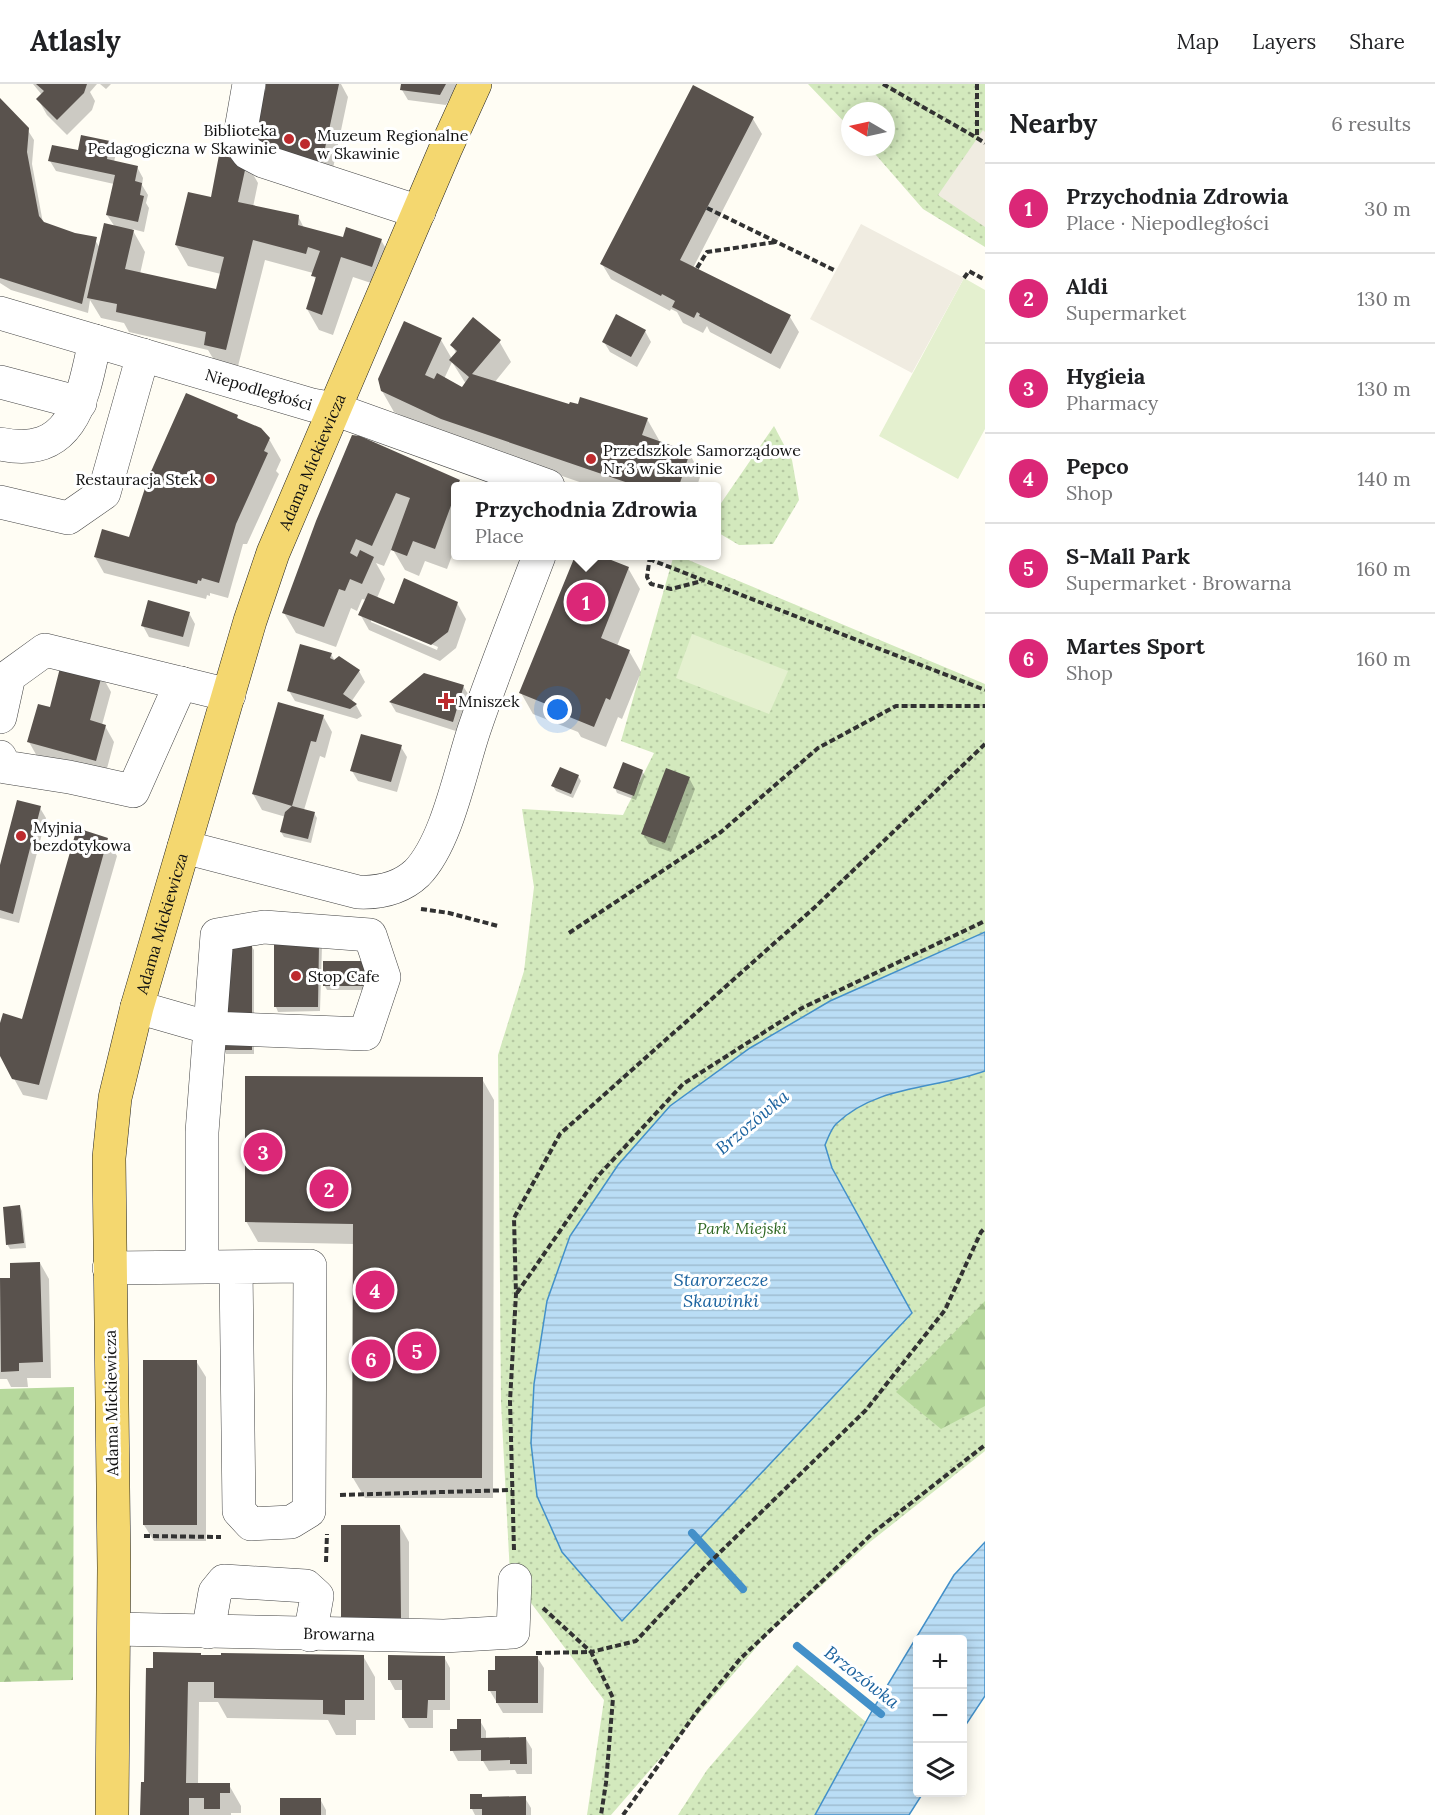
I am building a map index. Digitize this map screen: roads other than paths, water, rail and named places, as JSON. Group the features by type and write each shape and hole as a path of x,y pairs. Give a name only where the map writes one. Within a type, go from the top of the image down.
{"main road":[{"name":"Adama Mickiewicza","path":"112,1815 114,1629 109,1158 111,1126 120,1075 137,1007 250,621 273,553 463,108 476,84"}],"street":[{"path":"249,84 239,141 249,153 263,161 419,212"},
{"name":"Niepodległości","path":"0,313 334,409 537,482"},
{"path":"0,444 22,447 50,440 61,433 80,403 95,340"},
{"path":"0,502 68,518 104,493 143,355"},
{"path":"0,382 80,403"},
{"path":"184,847 358,892 376,893 405,882 417,872 438,843 474,729 537,560"},
{"path":"0,717 9,676 45,650 229,695"},
{"path":"0,757 5,767 69,777 133,791 181,683"},
{"path":"137,1007 210,1028 365,1034 384,977 370,935 264,927 217,935 210,1028 202,1132 202,1266"},
{"path":"109,1268 310,1266 309,1511 291,1522 251,1524 239,1511 236,1267"},
{"name":"Browarna","path":"114,1629 310,1635 444,1636 513,1632 514,1580"},
{"path":"208,1632 215,1592 224,1581 306,1586 317,1596 310,1635"}],"water":[{"name":"Starorzecze Skawinki","path":"985,932 985,1071 888,1095 869,1102 852,1111 836,1124 825,1145 832,1168 912,1313 622,1621 562,1552 537,1496 531,1443 534,1384 547,1301 570,1236 618,1165 670,1106 750,1048 830,1001"},
{"path":"985,1542 985,1696 967,1723 967,1635 918,1635 954,1575"},
{"path":"913,1643 913,1797 920,1797 909,1815 815,1815 873,1709"}],"waterway":[{"name":"Brzozówka","path":"692,1533 743,1589"},
{"name":"Brzozówka","path":"797,1646 881,1714"}],"place":[{"name":"Biblioteka Pedagogiczna w Skawinie","path":"289,139"},
{"name":"Muzeum Regionalne w Skawinie","path":"305,144"},
{"name":"Przedszkole Samorządowe Nr 3 w Skawinie","path":"591,459"},
{"name":"Restauracja Stek","path":"210,479"},
{"name":"Przychodnia Zdrowia","path":"586,602"},
{"name":"Mniszek","path":"446,701"},
{"name":"Myjnia bezdotykowa","path":"21,836"},
{"name":"Stop Cafe","path":"296,976"},
{"name":"Hygieia","path":"263,1152"},
{"name":"Aldi","path":"329,1189"},
{"name":"Pepco","path":"375,1290"},
{"name":"S-Mall Park","path":"417,1351"},
{"name":"Martes Sport","path":"371,1359"}],"park label":[{"name":"Park Miejski","path":"742,1228"}]}
